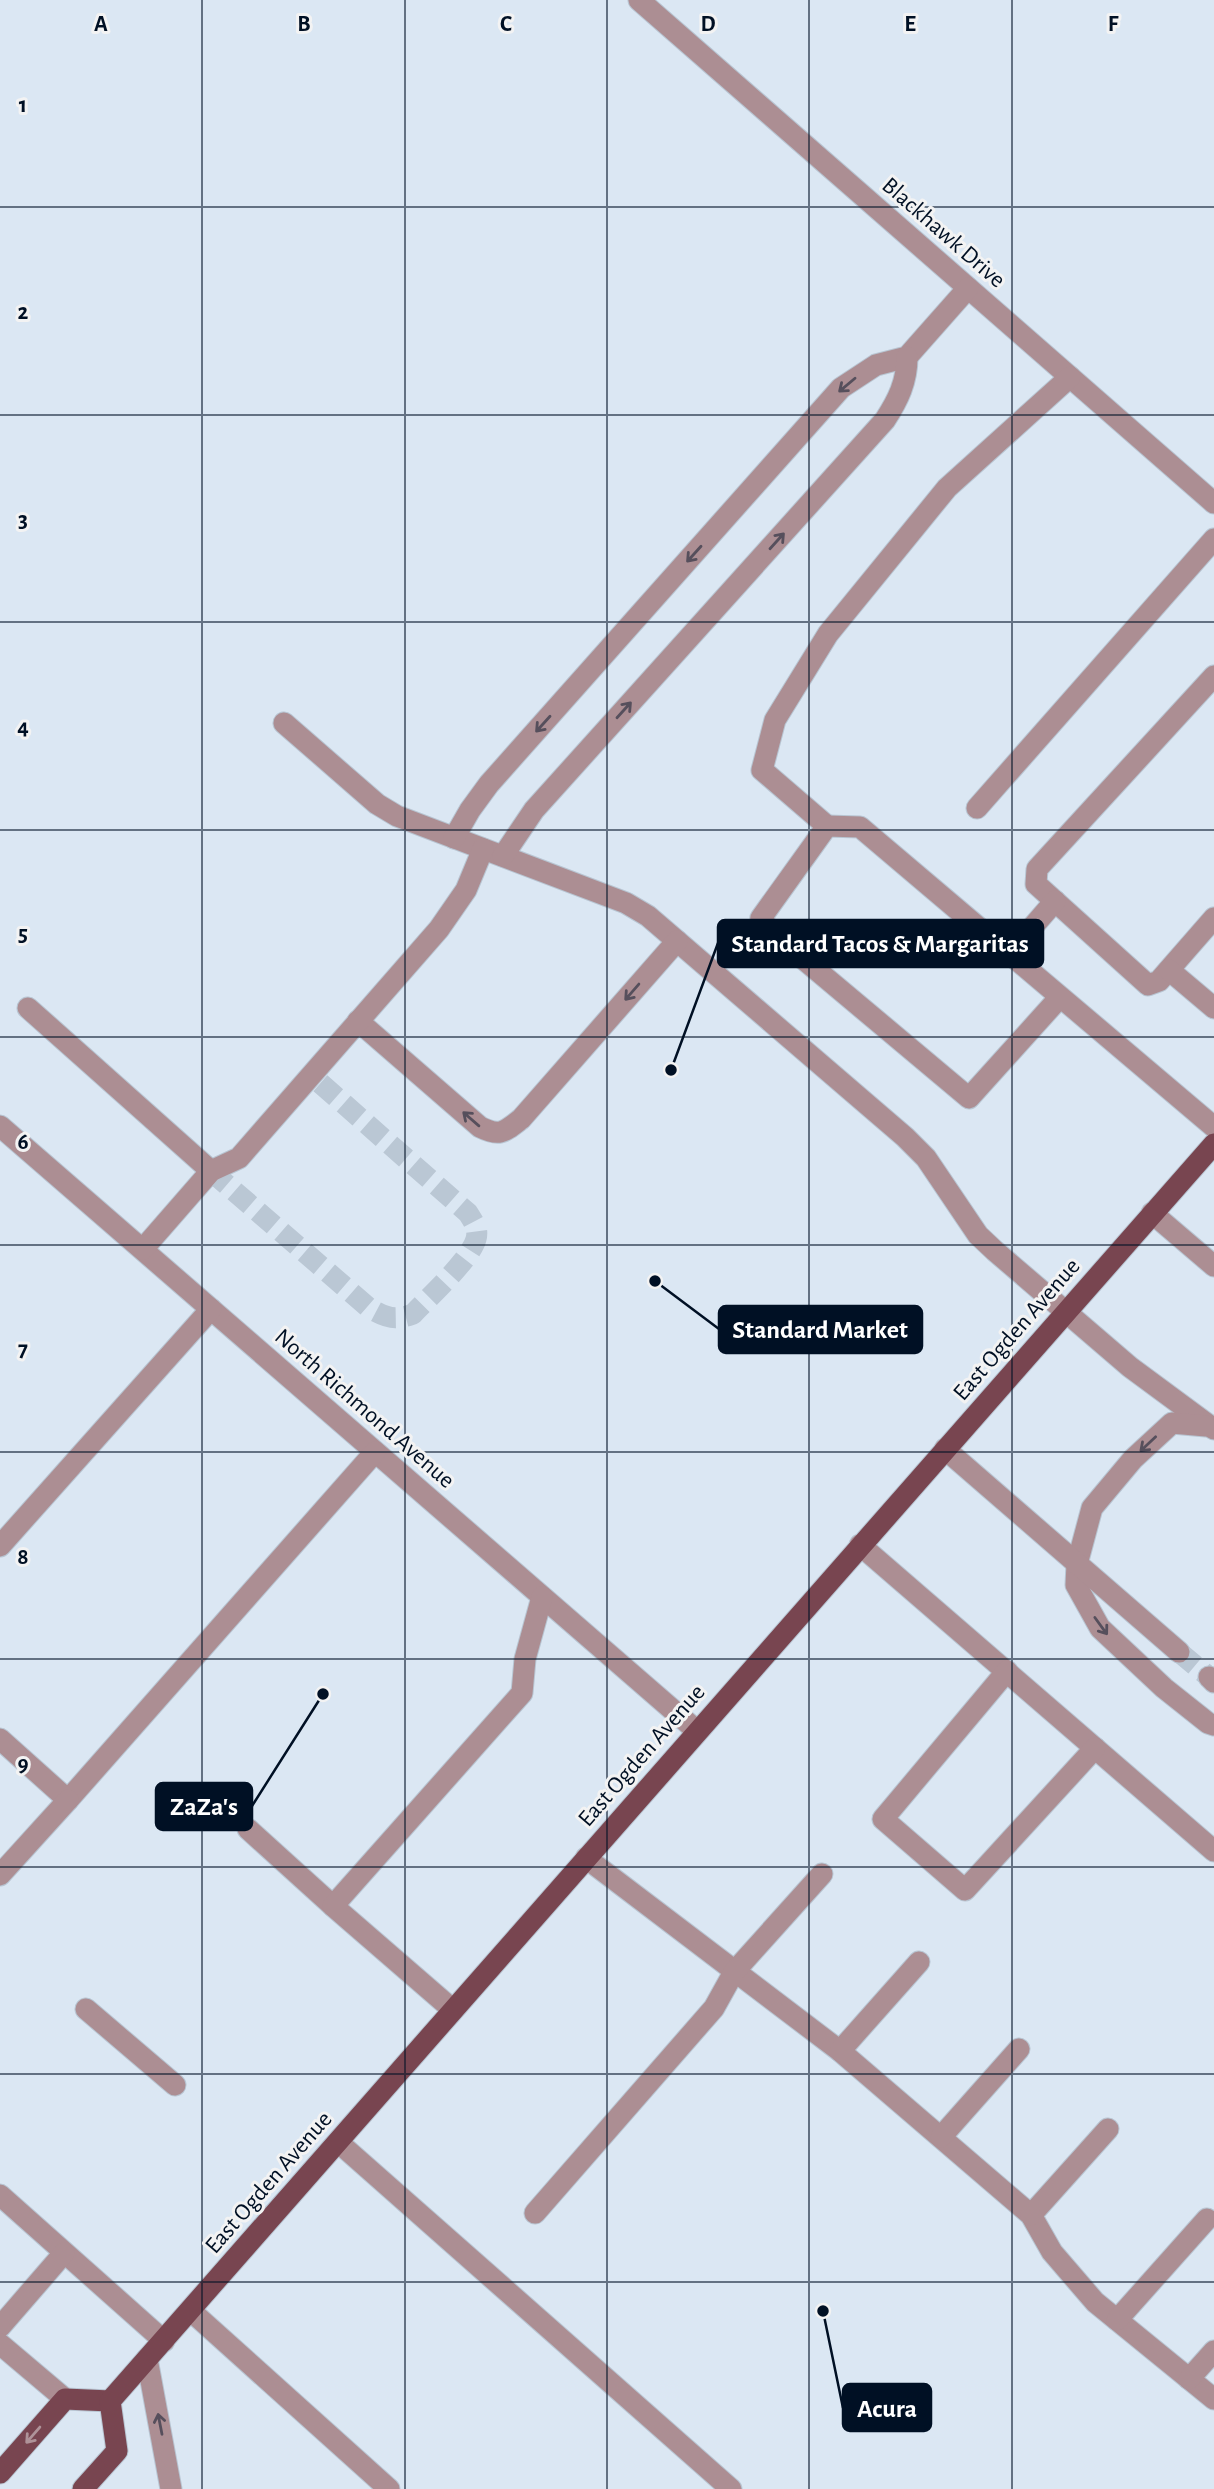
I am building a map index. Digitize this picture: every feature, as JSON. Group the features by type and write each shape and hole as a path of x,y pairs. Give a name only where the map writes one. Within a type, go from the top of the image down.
{"main road":[{"name":"East Ogden Avenue","path":"110,2401 1214,1144"},
{"path":"0,2473 65,2399 110,2401 117,2451 83,2489"}],"street":[{"name":"Blackhawk Drive","path":"639,0 1214,503"},
{"path":"454,838 489,784 841,388 876,365 908,357 968,288"},
{"path":"143,1249 211,1171 239,1158 439,929 493,852 534,810 885,420 898,400 907,375 908,357"},
{"path":"1070,377 947,488 828,634 775,720 762,770 827,826 860,827 1214,1127"},
{"path":"977,808 1214,539"},
{"path":"1214,676 1037,869 1036,884 1148,985 1159,981 1170,970 1214,918"},
{"path":"284,723 377,804 397,816 626,903 648,916 905,1137 940,1177 978,1235 1156,1388 1211,1427"},
{"path":"827,826 761,918 769,931 969,1098 1060,997"},
{"path":"1009,954 1055,901"},
{"path":"358,1021 480,1127 493,1133 506,1130 521,1119 677,941"},
{"path":"1170,970 1214,1008"},
{"path":"29,1008 211,1171"},
{"name":"North Richmond Avenue","path":"0,1126 696,1731"},
{"path":"1152,1213 1214,1266"},
{"path":"0,1546 211,1309"},
{"path":"1211,1427 1172,1423 1133,1459 1092,1508 1077,1564 1076,1585 1100,1628 1164,1688 1214,1725"},
{"path":"945,1449 1179,1652"},
{"path":"0,1875 376,1452"},
{"path":"860,1545 1214,1851"},
{"path":"334,1906 522,1693 525,1659 542,1597"},
{"path":"1007,1671 883,1819 965,1890 1095,1748"},
{"path":"0,1739 68,1800"},
{"path":"248,1829 453,2010"},
{"path":"586,1858 840,2051 941,2137 1031,2215 1052,2252 1095,2302 1214,2399"},
{"path":"535,2213 714,2008 734,1972 822,1874"},
{"path":"840,2051 919,1962"},
{"path":"86,2009 175,2085"},
{"path":"941,2137 1019,2049"},
{"path":"1031,2215 1108,2129"},
{"path":"338,2142 731,2489"},
{"path":"0,2195 164,2341"},
{"path":"1117,2320 1207,2219"},
{"path":"0,2327 64,2253"},
{"path":"191,2311 389,2489"},
{"path":"0,2344 65,2399"},
{"path":"1189,2379 1214,2351"},
{"path":"147,2359 171,2489"}],"tunnel":[{"path":"211,1171 369,1308 390,1317 413,1314 466,1257 476,1239 475,1225 468,1213 311,1075"},
{"path":"1179,1652 1209,1677"}],"place":[{"name":"Standard Tacos & Margaritas","path":"671,1070"},
{"name":"Standard Market","path":"655,1281"},
{"name":"ZaZa's","path":"323,1694"},
{"name":"Acura","path":"823,2311"}]}
